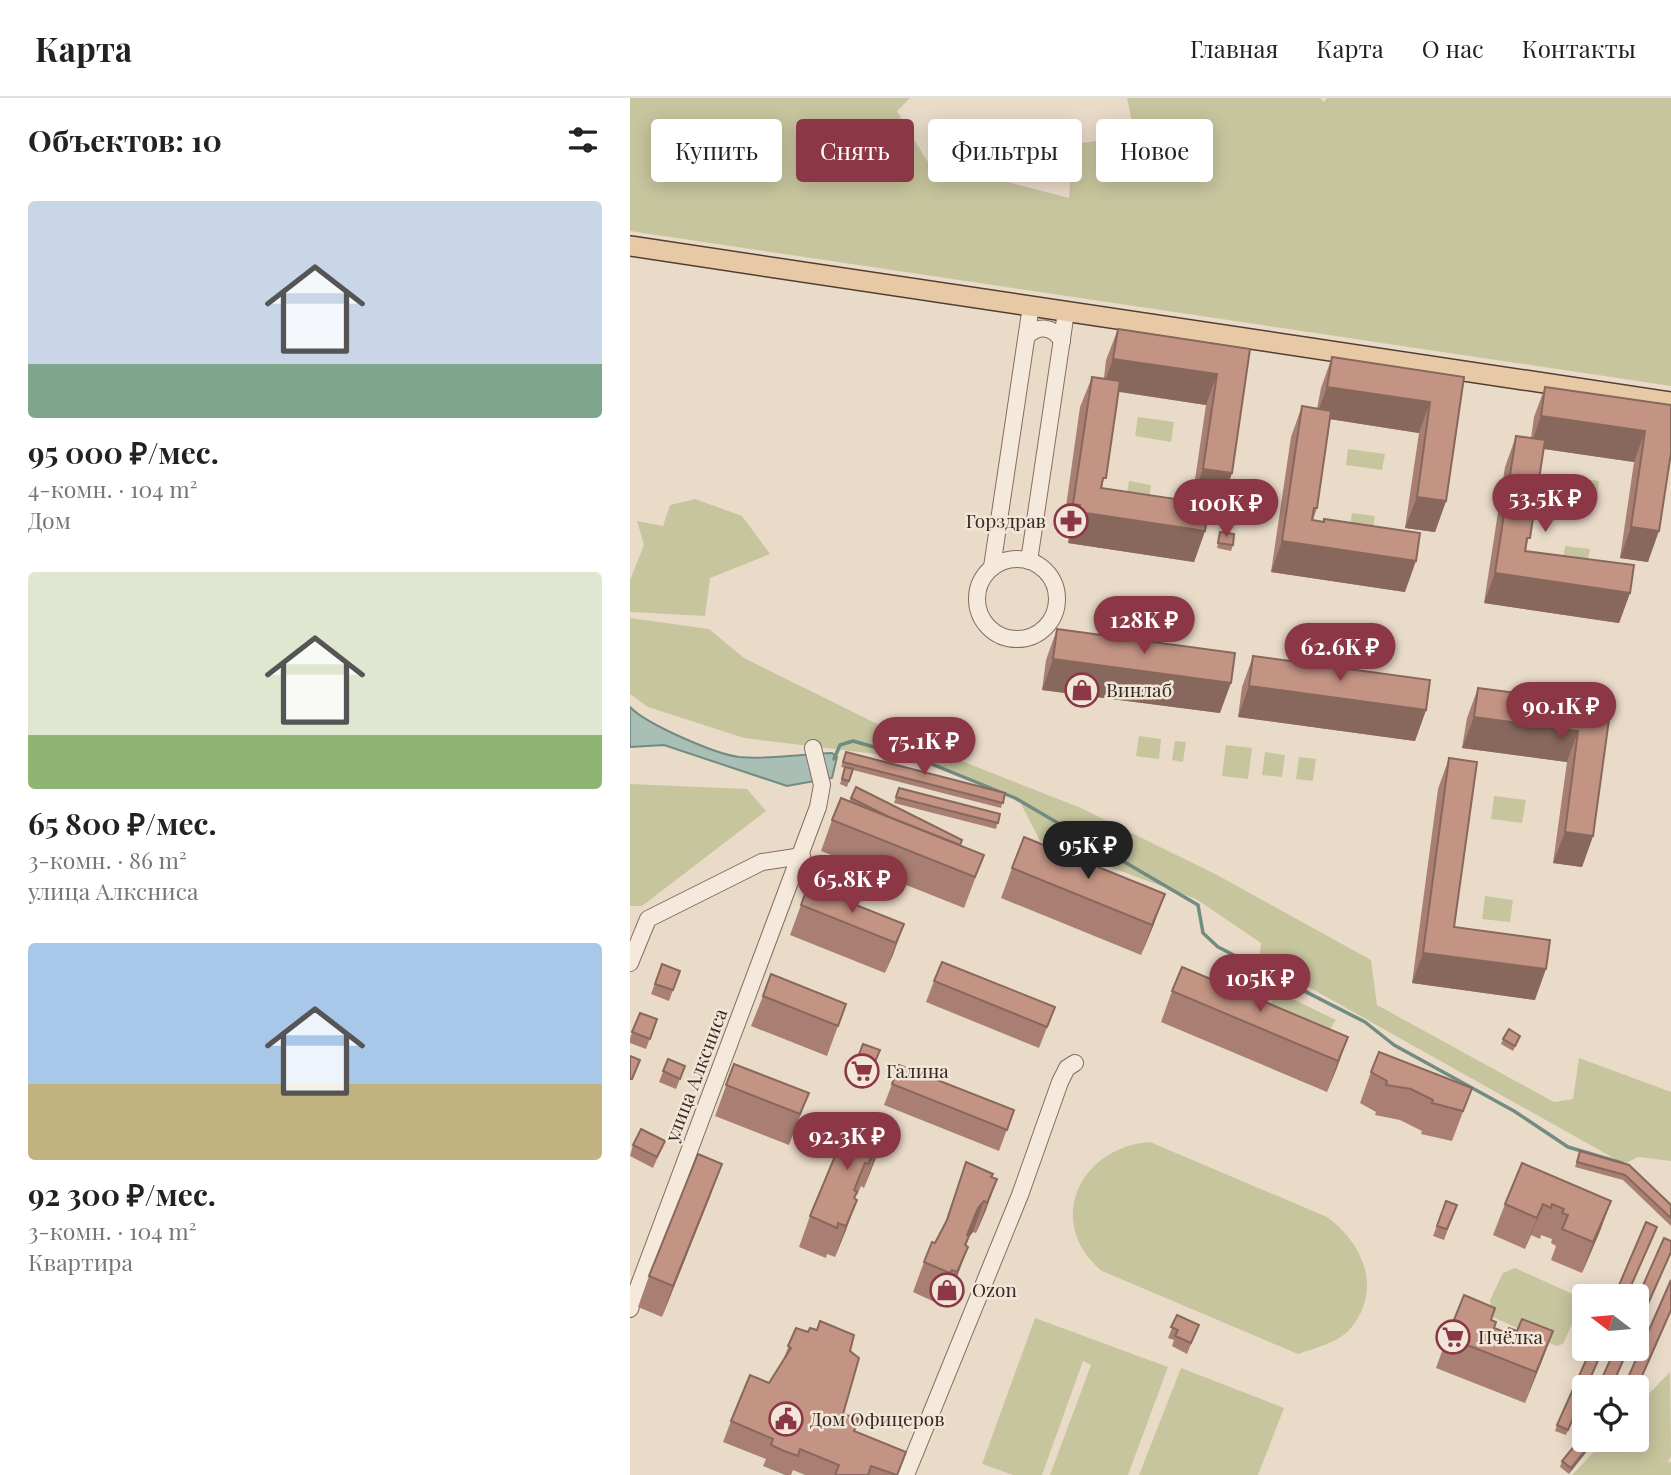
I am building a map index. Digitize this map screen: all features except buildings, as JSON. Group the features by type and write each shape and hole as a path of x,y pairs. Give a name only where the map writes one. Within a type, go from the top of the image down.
{"main road":[{"path":"630,246 1671,402"}],"street":[{"path":"992,567 1031,306"},
{"path":"1029,561 1066,312"},
{"path":"1027,336 1036,329 1047,328 1056,333 1062,341"},
{"path":"1013,559 1029,561 1050,575 1055,584 1057,605 1049,624 1040,632 1022,639 1001,636 989,628 980,614 978,593 992,567 1013,559"},
{"name":"улица Алксниса","path":"630,1309 802,856 818,807 822,785 813,748"},
{"path":"630,963 648,919 762,862 802,856"},
{"path":"906,1475 1020,1195 1060,1082 1068,1068 1075,1063"}],"shaded area":[{"path":"630,98 910,98 897,111 902,119 796,119 796,182 914,182 914,139 928,161 928,182 1008,182 1069,198 1070,182 1082,182 1082,143 1096,141 1096,182 1213,182 1213,119 1131,119 1127,98 1320,98 1324,102 1327,98 1671,98 1671,386 630,231"},
{"path":"1138,417 1174,422 1171,442 1135,436"},
{"path":"1348,449 1385,454 1382,470 1346,465"},
{"path":"1562,476 1599,481 1597,501 1559,496"},
{"path":"1129,481 1151,485 1149,502 1126,498"},
{"path":"695,499 742,516 770,554 710,578 705,616 630,612 630,580 644,545 637,521 663,526 670,505"},
{"path":"1352,513 1375,516 1373,530 1350,527"},
{"path":"1565,546 1590,549 1587,565 1563,561"},
{"path":"630,618 709,629 744,658 916,743 1081,808 1217,875 1371,960 1377,1005 1554,1102 1573,1099 1579,1058 1671,1092 1671,1161 1638,1157 1624,1164 1259,959 1261,943 1196,899 1040,841 1019,800 925,760 744,738 648,707 630,694"},
{"path":"630,707 665,730 728,755 762,758 832,753 837,757 832,778 787,786 664,745 630,747"},
{"path":"1139,736 1161,739 1159,759 1136,756"},
{"path":"1175,741 1186,742 1183,762 1172,760"},
{"path":"1226,745 1252,748 1248,779 1222,776"},
{"path":"1265,752 1285,755 1282,777 1262,775"},
{"path":"1299,757 1316,759 1313,781 1296,779"},
{"path":"630,784 747,789 766,811 642,906 630,906"},
{"path":"1494,796 1526,800 1522,823 1491,819"},
{"path":"1485,896 1513,900 1510,922 1482,919"},
{"path":"1276,991 1336,1020 1330,1029 1271,1004"},
{"path":"1150,1142 1327,1217 1340,1228 1359,1253 1367,1283 1361,1313 1351,1328 1333,1341 1298,1354 1102,1271 1084,1252 1075,1231 1073,1210 1078,1190 1088,1172 1104,1158 1125,1147"},
{"path":"1515,1268 1572,1294 1572,1324 1563,1344 1556,1346 1493,1317 1490,1300 1503,1273"},
{"path":"1035,1318 1168,1367 1128,1475 1050,1475 1091,1365 1083,1361 1042,1475 1013,1475 982,1464"},
{"path":"1181,1368 1284,1408 1258,1475 1139,1475"},
{"path":"1670,1372 1671,1456 1668,1462 1671,1462 1671,1475 1572,1475 1594,1452 1649,1452 1649,1394"}],"waterway":[{"path":"834,759 840,745 853,741 924,761 1015,798 1198,905 1203,933 1218,947 1365,1022 1394,1045 1514,1111 1568,1147 1622,1163"}],"place":[{"name":"Горздрав","path":"1071,521"},
{"name":"Винлаб","path":"1082,690"},
{"name":"Галина","path":"862,1071"},
{"name":"Ozon","path":"947,1290"},
{"name":"Пчёлка","path":"1453,1337"},
{"name":"Дом Офицеров","path":"786,1419"}]}
